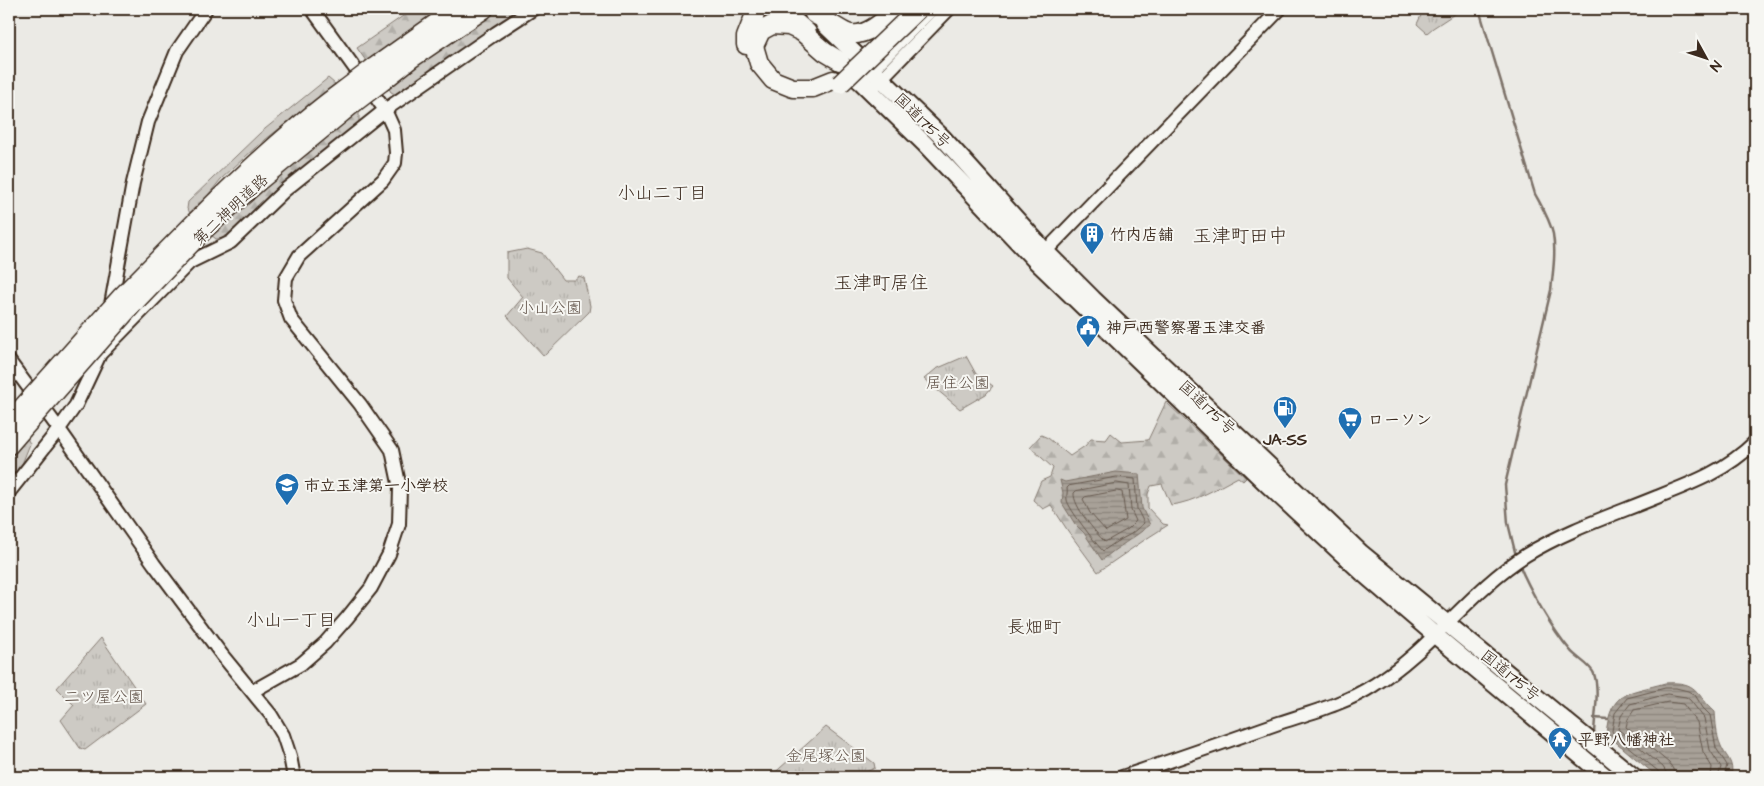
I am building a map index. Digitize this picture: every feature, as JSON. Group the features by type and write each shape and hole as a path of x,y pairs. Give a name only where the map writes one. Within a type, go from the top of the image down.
{"highway":[{"name":"第二神明道路","path":"9,445 14,424 132,305 201,225 259,181 349,96 456,9"},
{"name":"第二神明道路","path":"378,74 412,58 484,9"},
{"path":"757,9 746,37 747,60 768,86 782,93 797,97 825,92 924,9"},
{"name":"国道175号","path":"782,9 840,61 870,79 943,138 1041,256 1267,484 1365,575 1596,769"},
{"path":"811,11 846,33 864,32 882,23 896,9"},
{"path":"840,61 825,52 802,32 789,26 772,25 766,28 761,31 754,46 759,63 773,80 793,88 813,88 836,82 906,9"},
{"path":"870,79 924,9"},
{"name":"国道175号","path":"811,11 870,79"},
{"name":"国道175号","path":"1041,256 1361,553 1634,777"}],"street":[{"path":"9,492 76,405 100,354 133,183 148,122 177,51 206,9"},
{"path":"253,691 301,664 325,643 342,624 371,588 390,554 399,524 400,488 392,450 360,404 291,319 284,300 286,278 299,256 383,180 395,163 396,153 394,130 385,110 312,9"},
{"path":"100,354 190,262 231,242 285,190 385,110 496,32 533,9"},
{"path":"870,79 949,9"},
{"path":"1041,256 1280,9"},
{"path":"9,361 159,572 222,655 271,715 283,735 290,756 292,777"},
{"path":"1122,777 1353,696 1374,686 1411,659 1505,570 1526,555 1574,530 1714,474 1755,442"}],"green space":[{"path":"413,9 439,9 366,61 357,48"},
{"path":"500,9 524,9 395,94 391,92 388,87"},
{"path":"1424,9 1462,9 1427,33 1417,24"},
{"path":"328,78 335,84 255,148 221,179 192,215 187,209 188,202 260,133"},
{"path":"359,111 359,124 227,238 216,239 211,235 287,169"},
{"name":"小山公園","path":"527,249 542,253 563,280 574,280 579,276 584,278 590,306 589,312 544,356 507,316 523,297 507,278 507,253"},
{"name":"居住公園","path":"966,356 976,374 993,386 986,394 960,409 924,379 936,369"},
{"path":"1166,402 1246,478 1243,481 1238,477 1197,498 1171,505 1162,484 1151,486 1148,494 1148,508 1163,524 1168,525 1098,572 1051,505 1043,509 1033,500 1041,481 1050,477 1053,468 1030,447 1041,435 1048,438 1070,456 1085,446 1091,439 1106,440 1111,433 1122,442 1148,440"},
{"path":"27,438 30,444 22,464 9,480 9,462"},
{"name":"二ツ屋公園","path":"101,638 146,704 85,750 80,748 61,720 74,705 57,688"},
{"name":"金尾塚公園","path":"826,727 874,763 875,768 855,777 770,777"}],"water":[{"path":"1116,472 1139,474 1142,508 1150,525 1102,560 1062,503 1063,493 1060,480 1065,482"},
{"path":"1665,683 1690,686 1715,712 1719,742 1732,768 1732,772 1728,777 1658,777 1606,734 1608,719 1617,701 1631,692"}],"waterway":[{"path":"1479,9 1535,194 1550,224 1554,241 1551,290 1505,485 1508,523 1516,556"},
{"path":"1519,564 1535,597 1556,631 1573,653 1594,674 1597,696 1594,736"},
{"path":"1594,718 1608,719"}],"place":[{"name":"竹内店舗","path":"1092,255"},
{"name":"神戸西警察署玉津交番","path":"1088,348"},
{"name":"JA-SS","path":"1285,429"},
{"name":"ローソン","path":"1350,440"},
{"name":"市立玉津第一小学校","path":"287,506"},
{"name":"平野八幡神社","path":"1560,760"}],"district":[{"name":"小山二丁目","path":"662,193"},
{"name":"玉津町田中","path":"1240,235"},
{"name":"玉津町居住","path":"881,282"},
{"name":"小山一丁目","path":"291,620"},
{"name":"長畑町","path":"1034,627"}]}
